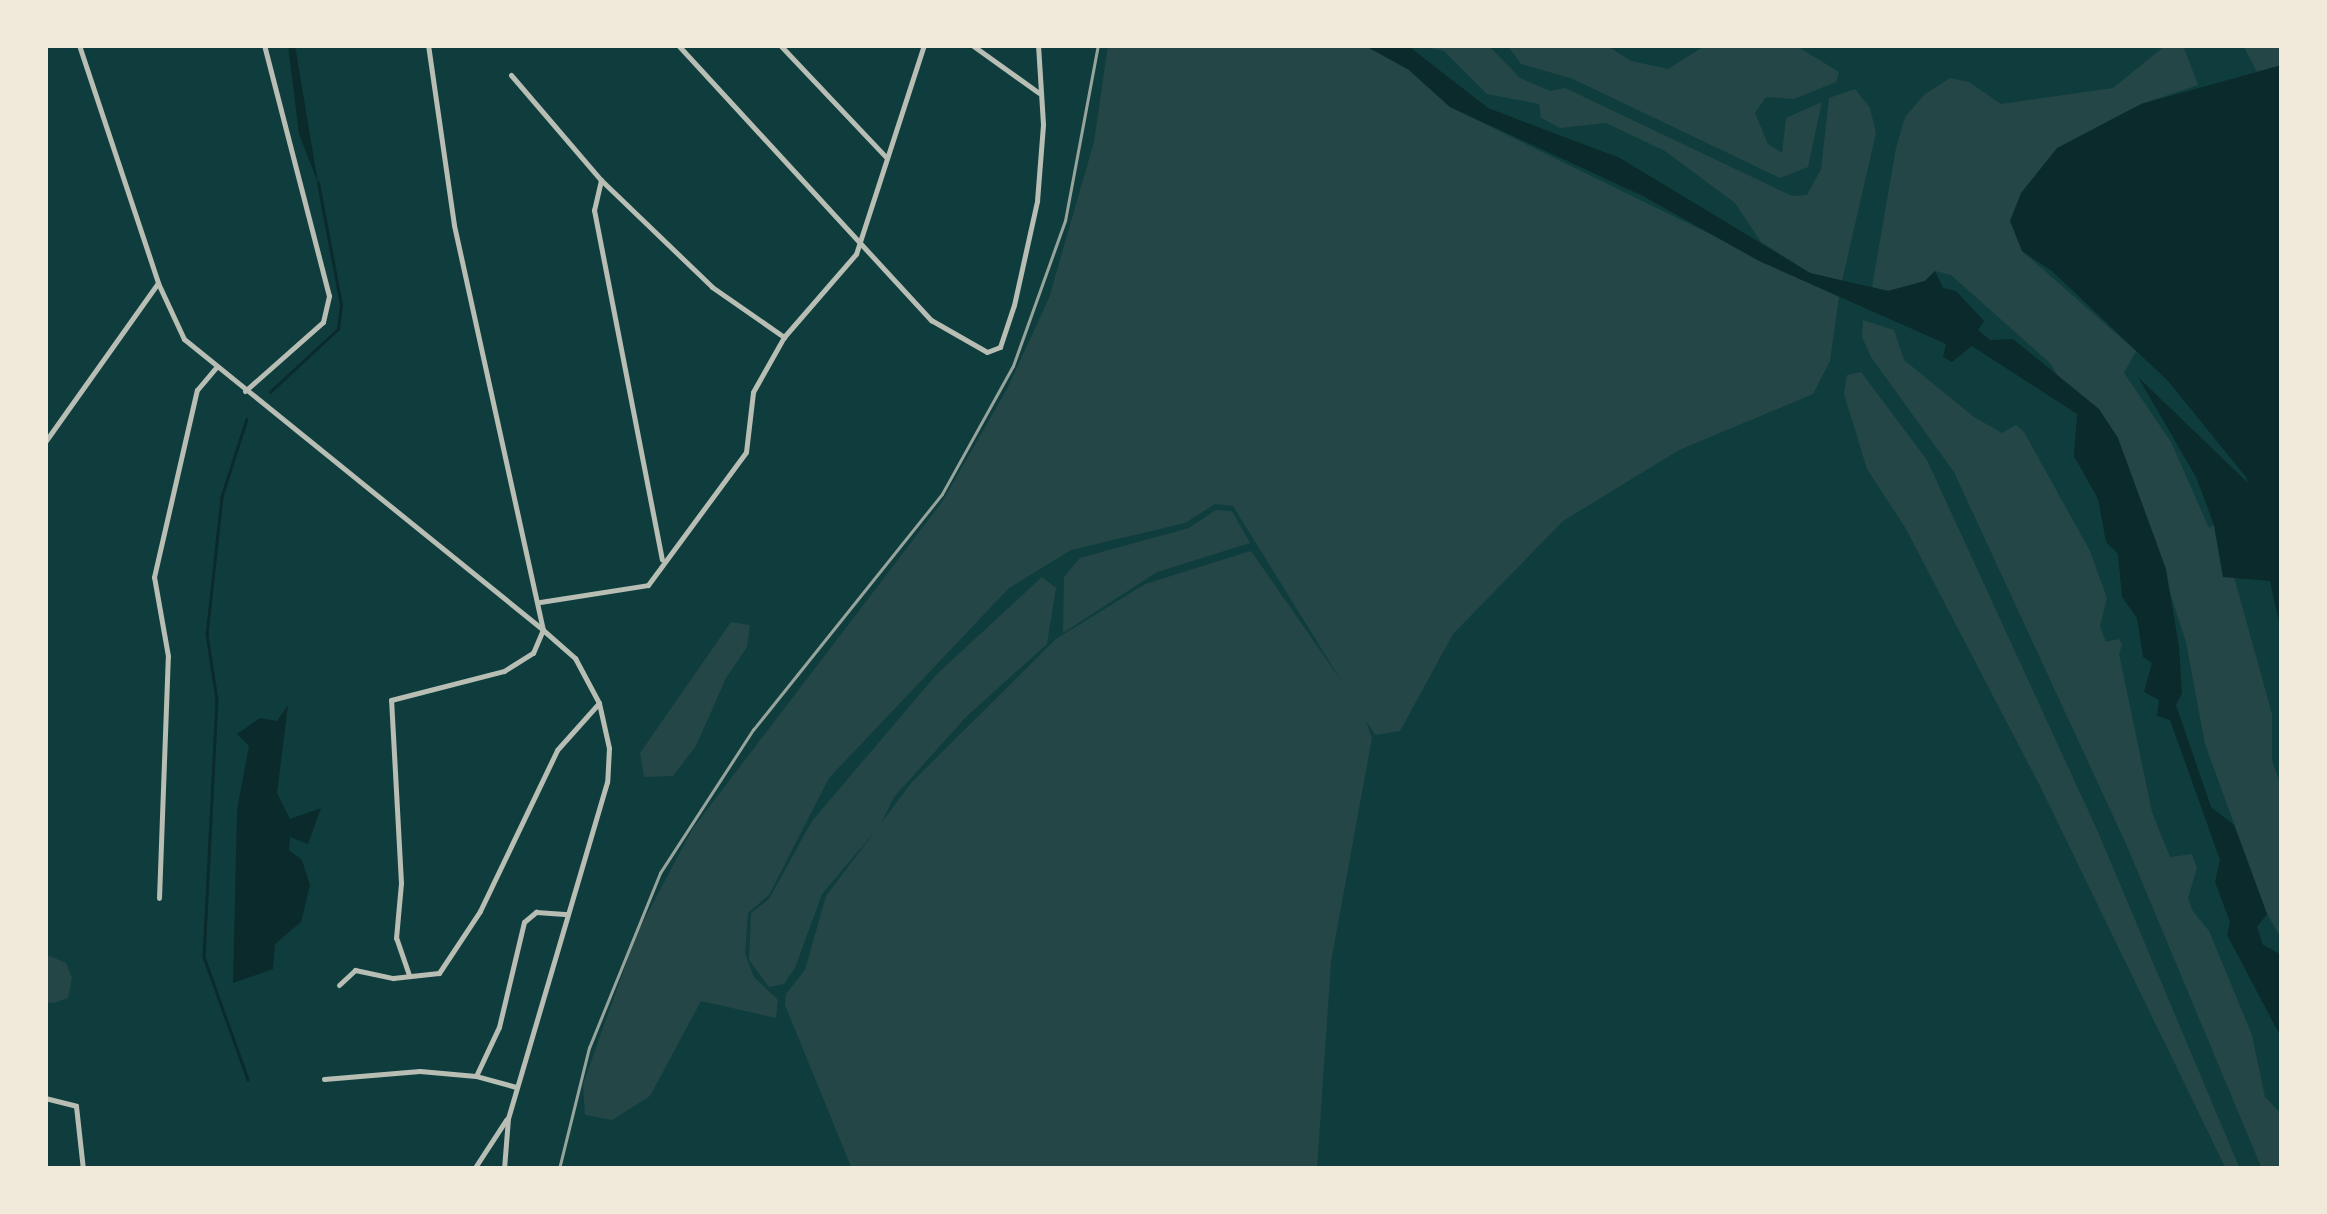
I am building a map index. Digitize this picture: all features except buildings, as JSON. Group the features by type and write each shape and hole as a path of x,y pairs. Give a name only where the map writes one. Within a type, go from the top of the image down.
{"street":[{"path":"79,45 158,283 184,338 216,368 544,630 575,658 599,703 609,748 607,782 508,1118 504,1169"},
{"path":"245,391 322,322 330,296 264,45"},
{"path":"408,975 396,938 401,883 389,706 396,698 504,671 533,652 544,630 454,225 428,45"},
{"path":"678,45 858,246 931,320 966,336 987,352 1000,347 1014,305 1037,202 1038,45"},
{"path":"780,45 886,157"},
{"path":"540,602 633,591 648,584 746,452 753,392 784,337 858,246 924,45"},
{"path":"972,45 1039,94"},
{"path":"511,75 601,180 712,286 784,337"},
{"path":"601,180 594,210 662,561"},
{"path":"46,439 158,283"},
{"path":"159,898 168,656 154,577 197,390 216,368"},
{"path":"338,985 356,970 426,978 448,964 557,750 599,703"},
{"path":"476,1076 500,1027 524,922 536,912 568,914"},
{"path":"324,1079 420,1071 476,1076 517,1087"},
{"path":"45,1098 76,1106 84,1169"},
{"path":"474,1169 508,1118"}],"shaded area":[{"path":"288,45 295,45 318,183 299,134"},
{"path":"1108,45 1364,45 1409,70 1450,107 1839,297 1830,361 1813,394 1679,450 1563,521 1453,634 1400,731 1375,735 1233,506 1215,504 1185,523 1071,550 1009,588 829,778 769,895 748,913 745,954 754,977 778,1000 776,1018 701,1001 650,1096 612,1120 585,1115 583,1084 637,933 693,828 942,502 1007,389 1049,298 1094,142"},
{"path":"1364,45 1407,45 1488,108 1620,158 1810,273 1888,291 1925,281 1935,271 1943,288 1956,291 1984,321 1978,330 1990,340 2013,339 2099,409 2118,438 2166,569 2179,647 2182,693 2176,705 2211,807 2234,825 2267,914 2257,927 2263,945 2282,955 2282,1039 2227,935 2230,922 2215,882 2220,860 2170,720 2157,716 2159,700 2144,692 2152,663 2143,657 2137,618 2122,597 2118,554 2106,542 2098,499 2074,456 2077,414 1972,346 1952,362 1943,357 1946,344 1759,261 1643,196 1450,107 1409,70"},
{"path":"1415,45 1488,45 1520,78 1550,91 1565,88 1792,196 1807,195 1821,169 1829,98 1855,89 1870,108 1876,133 1842,281 1810,273 1761,242 1735,203 1665,151 1606,123 1560,128 1541,118 1539,104 1487,94 1444,51"},
{"path":"1606,45 1631,61 1668,69 1706,45 1795,45 1839,72 1836,82 1794,99 1766,97 1755,113 1768,144 1782,153 1786,118 1822,102 1808,167 1780,178 1573,79 1521,64 1508,46"},
{"path":"2166,45 2183,45 2198,85 2141,104 2022,251 2136,351 2124,373 2171,442 2209,528 2214,525 2223,576 2234,577 2272,714 2272,761 2282,788 2282,939 2267,914 2205,744 2186,642 2146,519 2050,363 1951,275 1935,271 1925,281 1888,291 1872,287 1896,148 1905,117 1924,95 1950,78 1969,82 2001,104 2113,88"},
{"path":"2243,45 2282,45 2282,65 2257,72"},
{"path":"2282,65 2282,636 2270,581 2223,577 2214,525 2196,477 2138,377 2248,483 2246,477 2168,381 2052,271 2022,251 2010,221 2021,193 2057,148 2141,104"},
{"path":"1863,320 1894,330 1904,360 1974,417 2002,433 2016,425 2024,432 2090,551 2107,598 2100,626 2106,642 2119,639 2122,645 2119,654 2152,812 2170,857 2192,854 2197,868 2188,898 2192,910 2209,931 2252,1035 2265,1097 2282,1115 2282,1169 2262,1169 2127,846 1954,472 1871,357 1862,337"},
{"path":"1861,372 1927,460 2098,832 2240,1169 2226,1169 2040,786 1906,529 1867,469 1844,394 1847,375"},
{"path":"1216,510 1232,511 1250,543 1157,572 1063,633 1064,577 1080,558 1189,528"},
{"path":"1251,551 1363,712 1372,738 1331,962 1317,1169 852,1169 785,1005 786,994 805,970 826,896 912,782 1056,639 1145,584"},
{"path":"1042,577 1056,588 1047,644 967,716 894,797 881,824 822,894 795,968 784,984 769,987 749,960 751,913 769,899 812,821 937,674"},
{"path":"731,622 750,625 747,647 726,678 696,746 673,776 644,777 640,753"},
{"path":"288,705 277,793 290,819 321,808 308,844 290,837 289,850 302,860 310,885 301,922 275,944 273,969 233,983 237,810 249,746 237,734 260,718 277,721"},
{"path":"45,954 66,963 72,978 68,998 54,1003 45,1002"}],"waterway":[{"path":"270,392 338,329 341,305 318,183"},
{"path":"247,419 222,497 207,634 217,700 204,957 248,1079"}],"railway":[{"path":"559,1169 589,1048 660,873 753,730 942,494 1013,366 1065,221 1098,45"}]}
